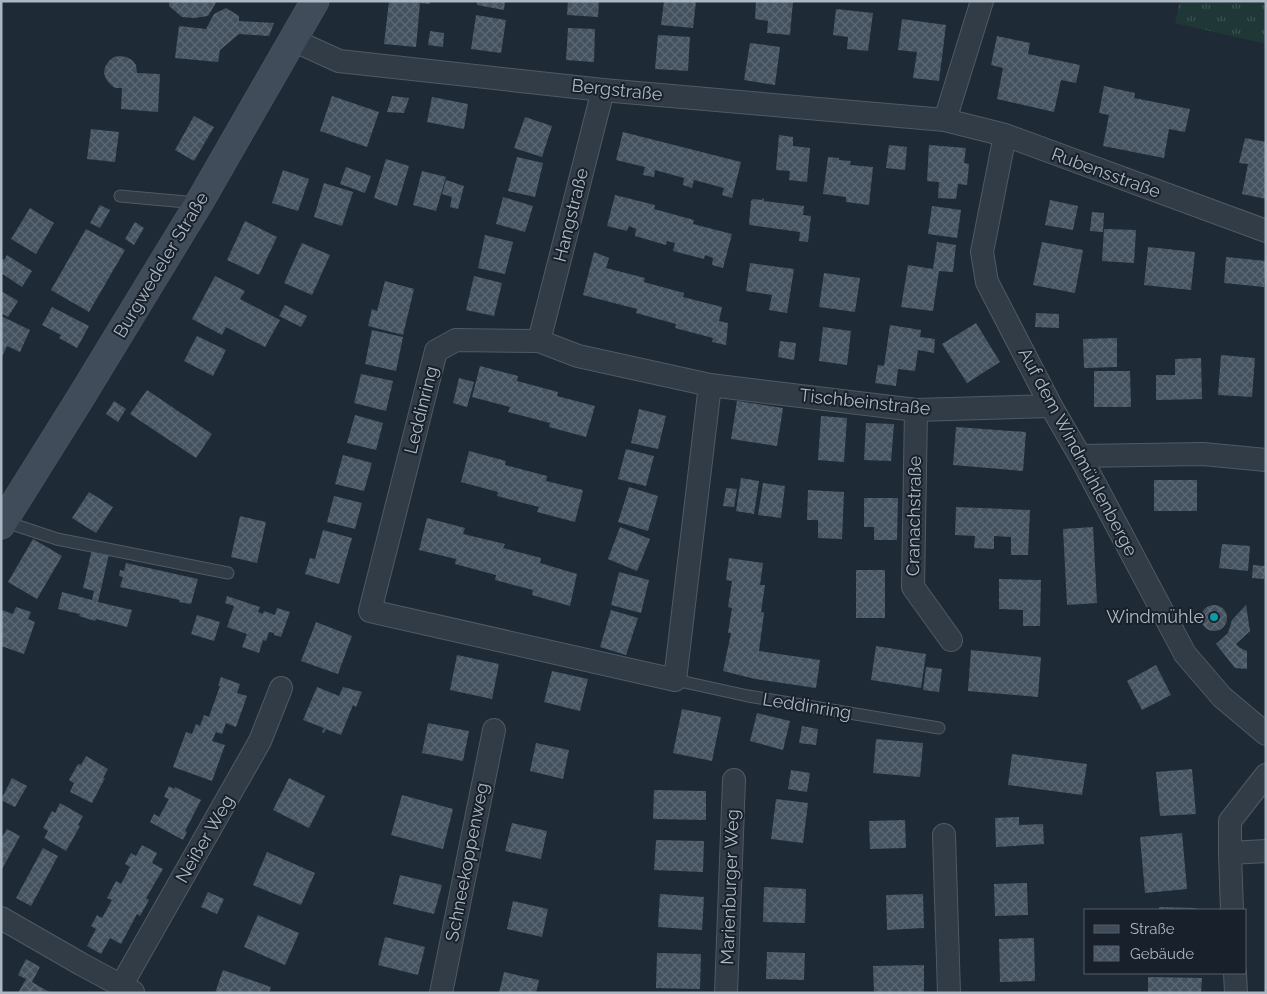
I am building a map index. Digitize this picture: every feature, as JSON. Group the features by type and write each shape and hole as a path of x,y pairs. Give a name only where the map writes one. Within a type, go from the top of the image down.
{"main road":[{"name":"Burgwedeler Straße","path":"2,523 82,397 199,203 315,1"}],"street":[{"path":"946,120 982,1"},
{"name":"Bergstraße","path":"293,40 339,61 603,90 946,120"},
{"name":"Hangstraße","path":"539,341 603,90"},
{"name":"Rubensstraße","path":"946,120 1005,135 1266,231"},
{"name":"Auf dem Windmühlenberge","path":"1005,135 982,252 987,282 1051,406 1080,456 1186,654 1222,697 1266,734"},
{"name":"Leddinring","path":"675,680 370,611 436,351 456,340 539,341 578,356 710,385"},
{"path":"675,680 710,385"},
{"name":"Tischbeinstraße","path":"710,385 916,410 1051,406"},
{"name":"Cranachstraße","path":"916,410 913,587 951,640"},
{"path":"1080,456 1203,454 1266,460"},
{"name":"Neißer Weg","path":"128,989 260,741 281,688"},
{"name":"Schneekoppenweg","path":"441,993 494,730"},
{"path":"1232,909 1230,821 1266,775"},
{"name":"Marienburger Weg","path":"726,993 734,780"},
{"path":"944,835 949,993"},
{"path":"1230,853 1266,851"},
{"path":"1,918 128,989"},
{"path":"1235,974 1236,993"}],"lane":[{"path":"120,196 199,203"},
{"path":"2,523 57,539 228,573"},
{"name":"Leddinring","path":"675,680 748,696 939,728"}],"green space":[{"path":"1180,1 1266,1 1266,44 1175,23"}],"building":[{"path":"169,1 217,1 208,16 194,18 182,17 169,6"},
{"path":"389,1 430,1 430,4 420,3 416,47 384,44"},
{"path":"477,1 505,1 504,10 477,5"},
{"path":"568,1 599,1 598,17 567,15"},
{"path":"664,1 696,1 693,28 661,25"},
{"path":"756,1 793,1 790,35 767,33 768,21 755,19"},
{"path":"226,8 239,16 239,21 274,23 269,36 239,34 220,50 218,62 175,58 179,26 206,29 214,14"},
{"path":"836,9 873,13 868,51 847,49 848,37 833,35"},
{"path":"476,15 506,20 501,53 471,49"},
{"path":"902,19 946,25 939,81 913,78 917,52 898,50"},
{"path":"568,28 595,29 594,62 566,60"},
{"path":"430,31 444,33 443,47 428,45"},
{"path":"658,35 690,37 688,71 655,69"},
{"path":"997,36 1030,43 1028,54 1080,65 1076,83 1061,80 1054,112 997,99 1003,68 991,65"},
{"path":"750,43 780,47 775,85 744,80"},
{"path":"120,56 132,60 136,65 137,73 160,74 158,112 121,109 122,88 115,88 110,84 104,73 109,61 114,57"},
{"path":"1104,86 1135,93 1134,98 1190,109 1185,132 1169,129 1164,158 1103,146 1109,115 1099,113"},
{"path":"332,96 379,112 367,147 320,131"},
{"path":"392,96 409,98 404,113 387,112"},
{"path":"432,97 468,104 464,129 427,122"},
{"path":"194,116 214,127 194,161 175,150"},
{"path":"525,117 552,126 542,157 514,148"},
{"path":"91,129 119,132 115,162 87,159"},
{"path":"623,132 741,162 732,198 722,195 724,188 694,180 692,188 683,185 684,178 655,170 654,177 643,175 645,167 616,160"},
{"path":"779,135 793,137 793,146 810,148 807,182 789,180 790,171 776,170"},
{"path":"1245,138 1266,142 1266,199 1242,194 1248,164 1239,163"},
{"path":"889,145 907,147 905,170 886,168"},
{"path":"929,145 966,148 964,163 969,164 967,185 958,184 956,199 938,198 939,182 927,181"},
{"path":"517,157 543,163 535,197 508,191"},
{"path":"828,157 851,161 850,165 873,167 869,205 846,202 846,197 823,194"},
{"path":"386,159 409,166 397,206 374,198"},
{"path":"346,167 371,176 365,193 340,184"},
{"path":"283,170 309,179 298,211 272,203"},
{"path":"422,171 446,177 436,211 413,205"},
{"path":"446,180 464,186 458,209 450,207 452,197 442,194"},
{"path":"324,183 353,192 342,226 314,217"},
{"path":"615,195 655,205 654,209 694,220 693,224 732,234 723,268 712,265 713,258 705,255 704,259 673,251 675,243 667,241 666,245 635,236 636,229 629,226 627,231 607,226"},
{"path":"503,197 533,206 525,232 496,224"},
{"path":"762,198 764,201 804,206 803,215 811,216 808,242 799,241 800,232 750,225 751,201 753,199 762,200"},
{"path":"1050,200 1078,206 1073,230 1045,225"},
{"path":"100,205 110,210 100,228 90,223"},
{"path":"932,206 961,210 957,238 928,234"},
{"path":"30,208 54,223 36,254 11,239"},
{"path":"1092,212 1104,213 1103,232 1090,231"},
{"path":"245,221 277,237 259,275 227,260"},
{"path":"135,222 144,228 134,245 125,239"},
{"path":"86,229 125,250 89,312 51,290"},
{"path":"1104,229 1136,230 1134,263 1102,261"},
{"path":"485,235 513,242 505,274 478,268"},
{"path":"937,242 956,245 953,272 939,271 933,311 901,307 908,265 933,269"},
{"path":"1042,242 1083,250 1075,293 1033,285"},
{"path":"302,243 330,255 312,295 284,283"},
{"path":"1148,247 1195,252 1191,290 1144,285"},
{"path":"594,252 609,258 606,268 645,278 644,282 684,293 683,297 722,307 719,321 728,323 726,345 712,342 713,338 675,328 676,324 636,313 637,309 583,295"},
{"path":"7,255 32,271 22,287 1,273 1,258 4,260"},
{"path":"1226,257 1266,261 1264,287 1224,283"},
{"path":"750,263 794,269 787,313 769,310 772,295 746,291"},
{"path":"824,273 860,278 855,312 819,307"},
{"path":"215,276 245,291 240,299 280,320 265,347 226,327 222,335 192,319"},
{"path":"474,276 502,283 494,316 466,310"},
{"path":"385,281 414,289 403,335 368,326 372,309 377,311"},
{"path":"1,291 18,301 8,317 1,313"},
{"path":"285,305 307,316 301,327 279,316"},
{"path":"52,307 89,326 77,348 59,338 61,335 42,325"},
{"path":"1036,313 1059,314 1059,328 1035,327"},
{"path":"1,316 30,330 20,352 7,346 1,359"},
{"path":"976,323 1000,362 967,383 942,344"},
{"path":"890,325 921,330 920,337 935,339 934,353 918,350 915,371 898,369 896,386 875,383 878,365 884,366"},
{"path":"823,327 851,331 847,365 819,361"},
{"path":"372,330 403,337 396,371 365,364"},
{"path":"197,336 226,350 213,376 184,361"},
{"path":"1117,338 1117,367 1084,368 1083,339"},
{"path":"780,341 796,343 794,360 778,357"},
{"path":"1221,355 1255,358 1252,397 1218,395"},
{"path":"1201,358 1202,399 1156,400 1156,375 1175,375 1175,359"},
{"path":"480,366 518,376 517,381 558,392 557,396 595,406 586,437 549,427 550,423 508,412 510,407 472,397"},
{"path":"1094,371 1130,371 1131,407 1094,407"},
{"path":"361,374 393,381 386,411 354,403"},
{"path":"459,378 474,382 467,407 453,403"},
{"path":"147,390 212,434 196,458 130,414"},
{"path":"114,401 126,409 118,422 106,414"},
{"path":"737,401 783,408 777,446 731,439"},
{"path":"639,409 666,416 658,449 631,443"},
{"path":"355,415 383,423 376,450 347,443"},
{"path":"821,416 847,418 844,462 818,460"},
{"path":"866,423 894,424 891,461 864,460"},
{"path":"956,427 1026,432 1023,471 953,465"},
{"path":"626,449 654,456 646,486 618,479"},
{"path":"469,451 506,461 505,465 547,476 546,481 583,490 575,522 537,512 539,507 497,496 498,492 461,482"},
{"path":"343,455 372,463 364,491 335,484"},
{"path":"741,478 759,481 754,514 736,511"},
{"path":"1154,480 1197,480 1197,511 1154,511"},
{"path":"763,483 785,486 781,518 758,515"},
{"path":"629,487 658,496 648,531 618,522"},
{"path":"726,488 737,489 734,507 723,506"},
{"path":"808,490 844,492 842,539 818,538 818,520 807,520"},
{"path":"89,492 113,507 96,533 72,518"},
{"path":"334,496 362,503 355,529 327,522"},
{"path":"864,498 898,498 897,540 874,540 874,527 864,527"},
{"path":"956,507 1030,510 1028,555 1011,555 1011,537 994,536 994,549 974,548 975,536 955,535"},
{"path":"240,516 266,522 257,563 231,557"},
{"path":"427,518 465,528 463,534 505,544 503,548 541,558 540,563 577,574 570,606 532,595 533,590 495,580 496,575 455,564 456,559 419,550"},
{"path":"620,527 650,539 637,571 608,559"},
{"path":"1093,527 1097,603 1067,605 1063,529"},
{"path":"323,530 352,538 339,584 305,574 310,558 315,559"},
{"path":"33,539 62,556 37,599 8,582"},
{"path":"1222,544 1250,546 1248,571 1219,568"},
{"path":"92,549 109,554 98,602 132,610 127,627 96,619 95,621 79,616 80,614 58,609 62,592 92,600 94,591 83,588"},
{"path":"729,558 763,563 760,585 765,585 761,612 764,613 759,651 820,660 816,688 755,679 723,671 731,633 728,633 732,608 728,607 732,581 726,580"},
{"path":"126,563 198,579 191,604 120,587 123,577 119,576 120,570 124,571"},
{"path":"1253,565 1265,566 1264,579 1252,578"},
{"path":"856,570 885,570 885,618 856,618"},
{"path":"619,572 649,580 641,613 611,605"},
{"path":"999,579 1041,580 1040,626 1023,626 1023,610 999,609"},
{"path":"227,596 260,607 258,612 263,614 264,611 275,615 277,608 290,612 281,637 269,632 266,641 263,640 259,653 242,647 247,634 227,627 234,606 225,603"},
{"name":"Windmühle","path":"1214,605 1223,609 1227,618 1223,627 1214,631 1205,627 1201,618 1205,609"},
{"path":"1246,605 1250,631 1236,644 1247,651 1247,669 1235,668 1216,644 1228,633 1232,620"},
{"path":"16,607 31,612 28,619 35,622 24,654 1,646 2,610 13,614"},
{"path":"611,610 638,618 626,655 600,647"},
{"path":"197,615 220,622 214,641 191,634"},
{"path":"316,622 352,636 338,674 301,661"},
{"path":"876,646 926,654 921,688 871,680"},
{"path":"971,650 1041,657 1038,697 968,691"},
{"path":"457,655 499,664 492,699 450,690"},
{"path":"1156,665 1171,695 1142,710 1127,681"},
{"path":"926,667 942,669 939,692 923,690"},
{"path":"552,671 588,679 580,711 544,702"},
{"path":"221,677 240,684 237,693 247,696 236,727 226,723 222,734 216,732 212,741 225,745 212,781 173,767 186,732 192,734 196,724 200,726 204,715 209,717 220,686 218,686"},
{"path":"317,687 339,696 343,687 362,692 356,707 353,705 341,735 326,729 324,733 322,732 324,728 303,720"},
{"path":"682,709 721,717 712,761 673,753"},
{"path":"757,713 790,721 783,750 750,741"},
{"path":"428,723 469,731 463,761 422,753"},
{"path":"802,726 818,729 816,745 799,743"},
{"path":"876,739 923,743 920,777 873,773"},
{"path":"536,743 569,750 563,779 530,771"},
{"path":"1012,754 1087,764 1082,795 1008,785"},
{"path":"86,756 108,769 92,803 70,792 74,783 69,780 78,764 81,765"},
{"path":"1192,769 1196,814 1160,816 1156,772"},
{"path":"791,770 810,773 807,792 788,789"},
{"path":"12,778 27,786 15,807 1,800"},
{"path":"289,778 325,796 309,828 273,810"},
{"path":"169,786 201,800 185,831 187,832 183,840 150,822 154,814 159,817 169,799 164,797"},
{"path":"654,790 706,791 706,820 653,819"},
{"path":"402,795 453,809 443,849 391,835"},
{"path":"776,799 808,803 803,843 771,839"},
{"path":"60,803 83,816 78,825 80,826 66,851 44,838 48,831 43,828 52,811 55,813"},
{"path":"1019,817 1019,825 1043,824 1044,844 996,847 995,818"},
{"path":"905,820 906,848 870,849 869,821"},
{"path":"512,823 547,831 541,859 505,851"},
{"path":"7,829 20,836 1,871 1,839"},
{"path":"1182,833 1187,889 1145,893 1140,837"},
{"path":"656,840 704,841 703,872 654,870"},
{"path":"142,845 157,853 152,863 163,869 146,898 149,900 140,916 137,914 121,944 110,938 101,954 87,946 96,929 91,926 97,915 102,918 112,900 107,898 116,881 121,884 130,867 125,864 131,853 136,856"},
{"path":"43,848 58,856 31,906 16,898"},
{"path":"267,852 315,873 301,905 253,885"},
{"path":"400,875 442,885 434,914 393,904"},
{"path":"1027,883 1028,915 995,916 994,884"},
{"path":"764,887 806,889 805,923 763,922"},
{"path":"208,892 224,899 217,914 201,907"},
{"path":"660,894 704,897 702,930 658,927"},
{"path":"923,894 924,928 887,930 886,895"},
{"path":"513,901 548,909 542,937 507,929"},
{"path":"1159,907 1197,908 1197,909 1159,909"},
{"path":"258,915 299,933 285,965 244,947"},
{"path":"385,937 425,947 418,975 378,965"},
{"path":"1034,938 1035,981 1000,982 999,939"},
{"path":"767,952 805,953 804,980 766,979"},
{"path":"657,953 701,954 700,989 656,988"},
{"path":"26,959 40,967 32,982 51,993 18,993 26,979 18,975"},
{"path":"924,965 924,993 874,993 873,966"},
{"path":"223,970 271,987 269,993 215,993"},
{"path":"504,972 539,980 536,993 499,993"},
{"path":"1148,977 1202,978 1201,993 1148,993"}],"place":[{"name":"Windmühle","path":"1214,617"}]}
